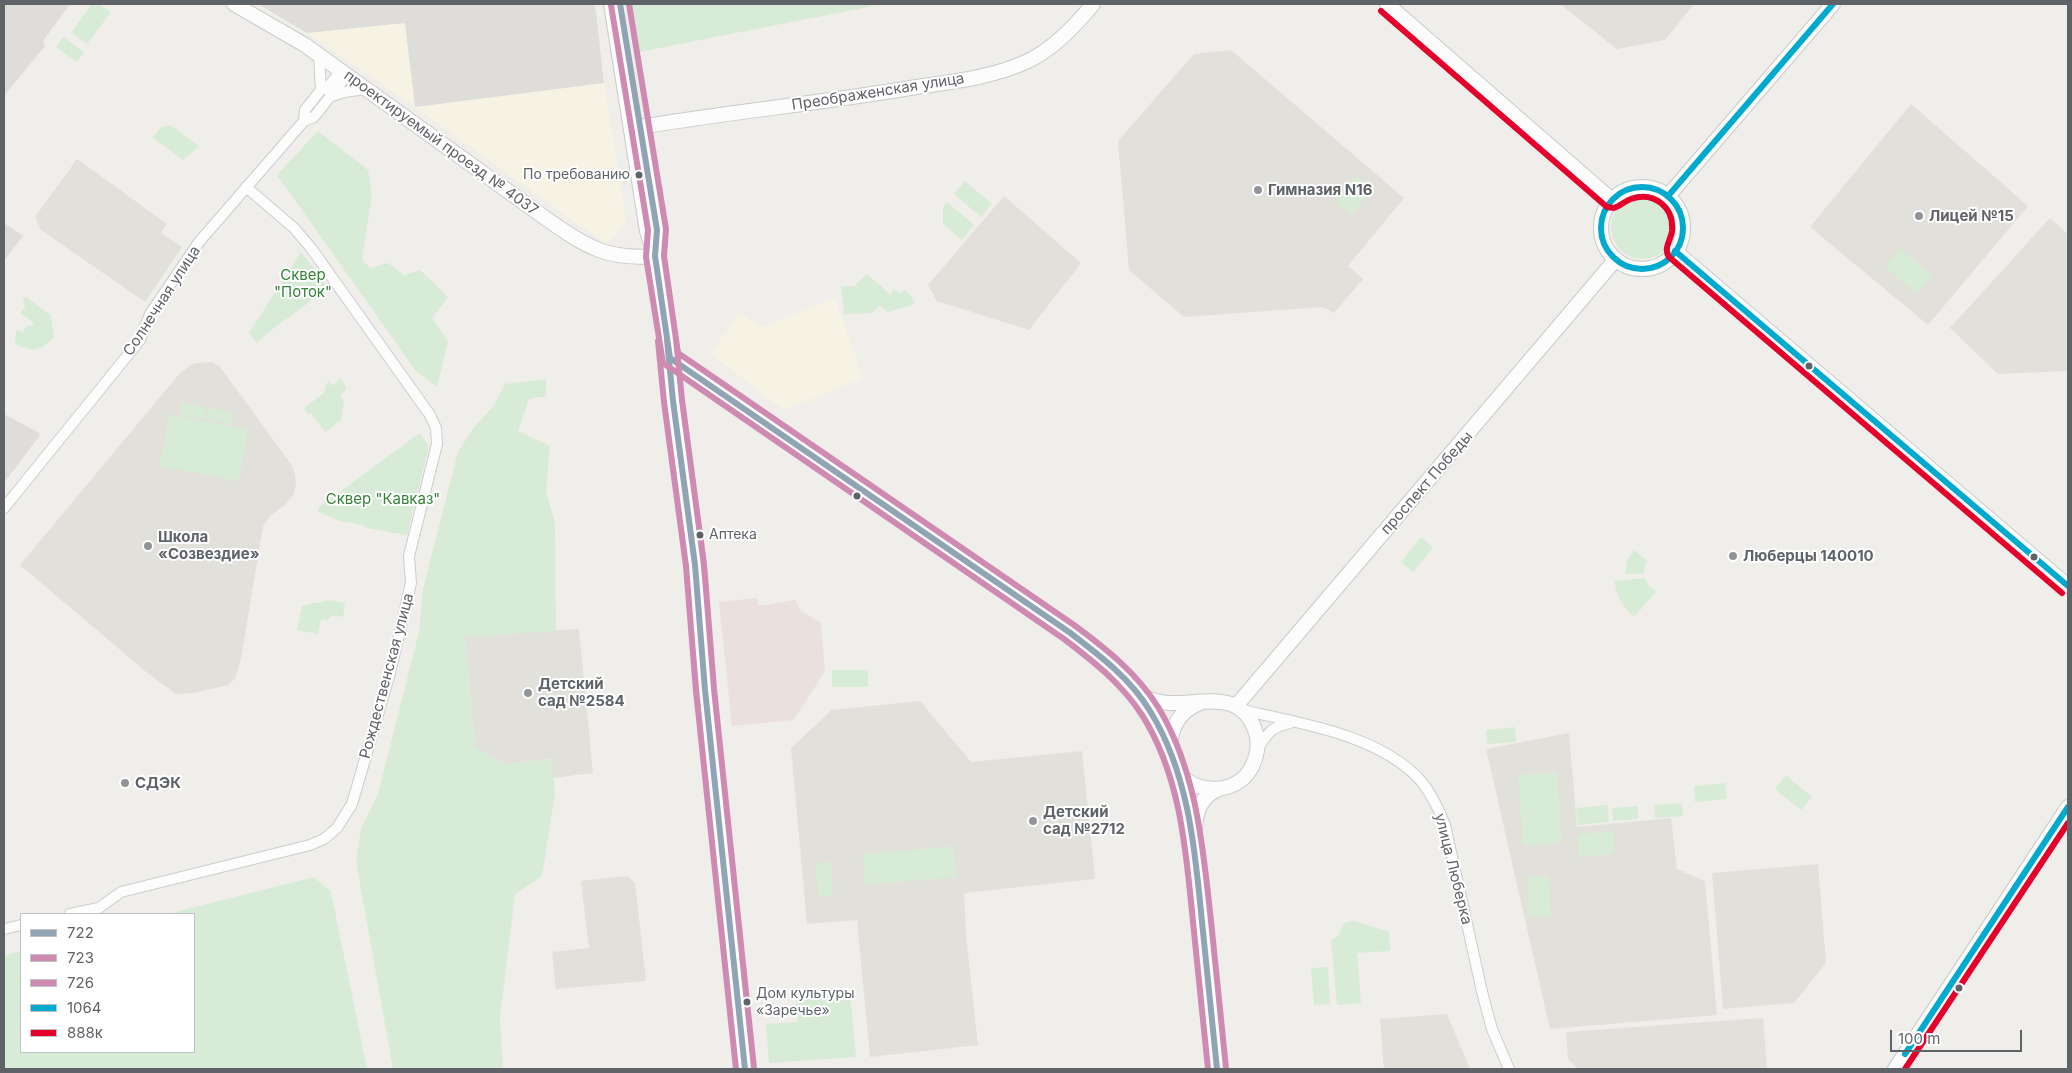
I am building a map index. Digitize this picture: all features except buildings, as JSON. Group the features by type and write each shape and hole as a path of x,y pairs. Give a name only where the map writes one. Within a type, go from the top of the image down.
{"street":[{"name":"проектируемый проезд № 4037","path":"234,4 289,35 319,55 540,215 584,244 614,256 656,256"},
{"path":"611,4 647,232 656,256"},
{"path":"620,4 657,230 656,256 694,565 705,690 745,1069"},
{"name":"Преображенская улица","path":"640,127 862,96 993,74 1029,60 1049,47 1079,21 1093,4"},
{"path":"1387,4 1612,200"},
{"path":"1668,196 1833,4"},
{"path":"319,55 321,90"},
{"path":"344,73 332,96 314,117 304,121 305,110 321,90 327,88 344,73"},
{"path":"332,96 366,89"},
{"name":"Солнечная улица","path":"4,508 140,340 150,314 194,250 246,186 304,121"},
{"name":"Рождественская улица","path":"75,913 99,908 121,892 310,845 324,839 337,828 352,804 390,673 411,584 409,556 436,450 436,428 430,415 311,248 294,228 246,186"},
{"path":"1633,188 1651,188 1668,196 1682,216 1681,240 1676,252 1666,261 1654,267 1628,266 1616,259 1606,246 1601,230 1604,214 1612,200 1622,192 1633,188"},
{"path":"1676,252 2068,586"},
{"name":"проспект Победы","path":"1239,708 1616,259"},
{"path":"670,358 1069,632 1113,665 1149,709 1158,724 1173,760 1184,799 1195,857 1217,1069"},
{"path":"1126,680 1138,691 1153,700 1168,702 1210,700 1220,701 1239,708 1255,728 1258,737 1257,749 1255,762 1249,772 1241,780 1208,795 1199,808 1195,826 1195,857"},
{"path":"1210,700 1191,707 1181,715 1172,732 1173,760 1190,782 1201,787 1219,789"},
{"name":"улица Люберка","path":"1239,708 1369,744 1388,753 1406,766 1422,782 1436,804 1445,825 1490,1021 1508,1069"},
{"path":"1257,749 1268,732 1277,726 1293,722"},
{"path":"1895,1069 2068,807"},
{"path":"4,929 20,925"}],"shaded area":[{"path":"4,4 70,4 43,41 45,46 4,96"},
{"path":"258,4 595,4 604,83 415,107 405,23 307,33"},
{"path":"1560,4 1694,4 1665,40 1617,49"},
{"path":"405,23 415,107 307,33"},
{"name":"Гимназия N16","path":"1231,50 1404,198 1348,266 1363,279 1334,313 1323,307 1184,317 1129,270 1118,141 1194,54"},
{"path":"604,83 626,221 607,245 415,107"},
{"name":"Лицей №15","path":"1911,104 2028,206 1928,325 1810,227"},
{"path":"77,159 167,224 161,233 182,247 145,302 41,230 35,217"},
{"path":"1004,196 1081,263 1029,330 937,301 928,285"},
{"path":"2050,218 2068,234 2068,371 1998,374 1950,328"},
{"path":"4,223 23,236 4,261"},
{"path":"835,298 863,378 784,410 711,354 738,313 763,327"},
{"name":"Школа «Созвездие»","path":"212,362 220,367 291,464 295,474 296,485 293,495 286,504 269,517 263,526 241,659 235,679 228,685 193,693 176,694 145,671 20,565 180,373 194,363"},
{"path":"4,414 41,434 4,483"},
{"path":"757,598 758,606 795,600 801,611 821,623 825,671 794,720 732,726 719,602"},
{"name":"Детский сад №2584","path":"579,629 593,773 553,778 551,759 504,764 475,747 465,636"},
{"path":"920,701 971,762 1082,751 1095,879 964,893 966,935 978,1045 870,1057 857,920 807,924 791,748 832,710"},
{"path":"1569,733 1577,827 1671,818 1677,869 1705,881 1717,1015 1550,1029 1486,749"},
{"path":"1818,864 1826,963 1794,1003 1723,1009 1712,873"},
{"path":"627,876 635,883 646,981 556,989 552,952 589,948 581,881"},
{"path":"1447,1014 1470,1069 1384,1069 1380,1019"},
{"path":"1763,1018 1767,1069 1578,1069 1568,1059 1566,1032"}],"green space":[{"path":"92,4 99,4 111,12 87,44 71,33"},
{"path":"631,4 883,4 639,52"},
{"path":"63,37 84,52 77,62 56,47"},
{"path":"170,125 199,146 183,160 153,138 161,127"},
{"path":"318,131 368,170 372,195 362,259 370,268 388,263 404,275 420,270 448,297 432,318 448,341 437,387 416,371 277,175"},
{"path":"1357,176 1373,189 1352,215 1336,203"},
{"path":"965,181 992,204 981,217 954,194"},
{"path":"1637,195 1649,195 1666,204 1673,215 1675,227 1673,239 1666,250 1649,259 1637,259 1625,254 1616,245 1611,233 1611,221 1616,209 1625,200"},
{"path":"947,202 974,225 962,240 943,224 943,207"},
{"path":"1900,248 1932,276 1916,294 1885,266"},
{"name":"Сквер \"Поток\"","path":"301,252 327,286 257,343 249,333"},
{"path":"867,274 890,294 894,289 900,294 904,290 911,296 915,304 888,312 880,306 872,313 844,314 841,286 854,286"},
{"path":"26,297 51,316 54,338 44,346 36,349 27,349 15,344 16,330 23,332 27,326 31,326 34,323 20,313 25,308 23,299"},
{"path":"340,378 347,388 340,396 344,402 341,420 325,432 311,413 308,415 304,408 324,393 326,384 329,381 333,386"},
{"path":"546,379 546,396 529,399 518,431 550,446 546,491 555,523 556,631 465,637 475,747 504,764 552,759 555,794 542,876 515,894 500,1017 503,1069 393,1069 356,861 361,829 378,794 419,632 423,589 458,452 474,427 493,407 505,384"},
{"path":"181,403 206,407 204,419 179,414"},
{"path":"208,408 233,412 231,424 206,419"},
{"path":"169,414 248,429 239,481 160,466"},
{"name":"Сквер \"Кавказ\"","path":"420,433 429,446 407,535 367,528 363,525 341,521 318,512 319,507"},
{"path":"1421,537 1433,548 1413,572 1401,562"},
{"path":"1634,550 1647,560 1643,574 1625,574 1627,561"},
{"path":"1645,578 1648,585 1656,592 1634,617 1621,601 1615,581"},
{"path":"330,600 345,603 343,617 333,615 328,620 321,619 318,634 297,630 302,606"},
{"path":"832,670 868,670 868,687 832,687"},
{"path":"1515,727 1516,742 1487,744 1486,730"},
{"path":"1557,772 1562,842 1523,845 1518,775"},
{"path":"1786,775 1812,797 1801,810 1775,789"},
{"path":"1725,783 1727,799 1695,802 1694,786"},
{"path":"1682,803 1683,816 1655,818 1654,805"},
{"path":"1608,805 1609,822 1578,825 1576,808"},
{"path":"1638,806 1638,819 1613,821 1612,808"},
{"path":"1613,831 1615,854 1579,857 1578,834"},
{"path":"953,846 956,877 865,885 863,854"},
{"path":"831,862 833,895 818,896 816,863"},
{"path":"1548,876 1551,915 1529,917 1527,877"},
{"path":"314,877 331,892 367,1069 4,1069 4,956 20,951 20,1053 195,1053 195,913 172,913"},
{"path":"1352,921 1389,932 1390,951 1357,953 1361,1003 1337,1005 1331,941 1339,935 1344,923"},
{"path":"1328,967 1330,1004 1314,1005 1311,968"},
{"path":"850,992 856,1057 769,1063 766,1024 798,1022 796,997"}],"transit line":[{"name":"722","path":"620,4 657,230 655,256 670,358 1069,632 1113,668 1142,699 1163,735 1174,760 1188,813 1193,840 1217,1069"},
{"name":"726","path":"629,4 666,229 664,256 678,353 1074,625 1120,662 1150,695 1171,732 1182,757 1196,811 1205,866 1226,1068"},
{"name":"1064","path":"1668,196 1833,4"},
{"name":"723","path":"611,5 648,230 646,257 663,363 1064,639 1106,674 1134,704 1155,739 1165,763 1180,815 1188,869 1208,1069"},
{"name":"888к","path":"1381,11 1607,207 1614,208 1639,197 1655,199 1661,203 1666,208 1672,222 1672,231 1667,247 1669,257 2062,593"},
{"name":"1064","path":"1642,187 1658,191 1671,199 1679,212 1683,228 1679,244 1671,257 1658,265 1642,269 1626,265 1613,257 1605,244 1601,228 1605,212 1613,199 1626,191 1642,187"},
{"name":"1064","path":"1675,251 2068,586"},
{"name":"726","path":"676,339 682,400 704,564 714,689 754,1068"},
{"name":"722","path":"667,340 673,401 695,565 705,690 745,1069"},
{"name":"723","path":"658,341 664,402 686,566 696,691 736,1069"},
{"name":"1064","path":"1905,1054 2068,807"},
{"name":"888к","path":"1905,1069 2068,823"}],"place":[{"name":"По требованию","path":"639,175"},
{"name":"Гимназия N16","path":"1258,190"},
{"name":"Лицей №15","path":"1919,216"},
{"name":"Аптека","path":"700,535"},
{"name":"Школа «Созвездие»","path":"148,546"},
{"name":"Люберцы 140010","path":"1733,556"},
{"name":"Детский сад №2584","path":"528,693"},
{"name":"СДЭК","path":"125,783"},
{"name":"Детский сад №2712","path":"1033,821"},
{"name":"Дом культуры «Заречье»","path":"747,1002"}]}
